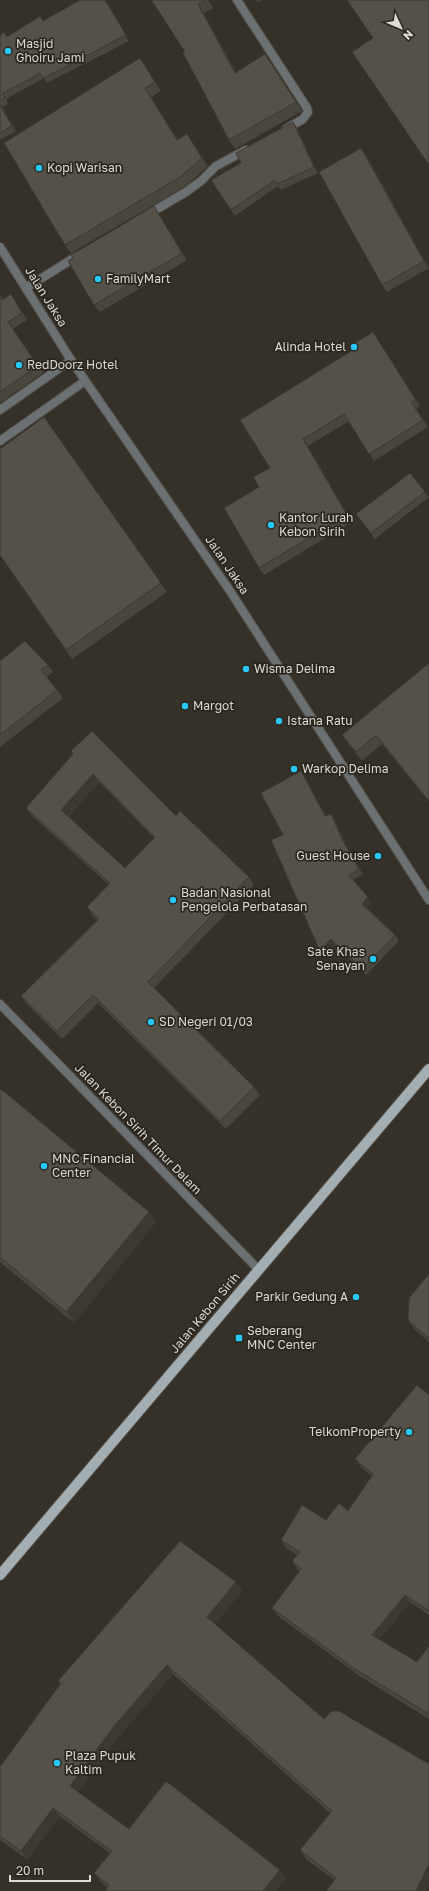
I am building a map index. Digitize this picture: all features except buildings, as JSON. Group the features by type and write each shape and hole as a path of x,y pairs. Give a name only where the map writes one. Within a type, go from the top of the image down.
{"main road":[{"name":"Jalan Kebon Sirih","path":"0,1575 429,1069"}],"street":[{"path":"237,0 307,108 308,112 303,119 276,134"},
{"path":"140,220 186,192 201,181 216,166 256,144"},
{"name":"Jalan Jaksa","path":"0,247 70,360 230,590 429,900"},
{"path":"26,288 46,274 86,251"},
{"path":"0,410 70,360"},
{"path":"0,441 85,381"},
{"name":"Jalan Kebon Sirih Timur Dalam","path":"0,1004 259,1270"}],"place":[{"name":"Masjid Ghoiru Jami","path":"8,51"},
{"name":"Kopi Warisan","path":"39,168"},
{"name":"FamilyMart","path":"98,279"},
{"name":"Alinda Hotel","path":"354,347"},
{"name":"RedDoorz Hotel","path":"19,365"},
{"name":"Kantor Lurah Kebon Sirih","path":"271,525"},
{"name":"Wisma Delima","path":"246,669"},
{"name":"Margot","path":"185,706"},
{"name":"Istana Ratu","path":"279,721"},
{"name":"Warkop Delima","path":"294,769"},
{"name":"Guest House","path":"378,856"},
{"name":"Badan Nasional Pengelola Perbatasan","path":"173,900"},
{"name":"Sate Khas Senayan","path":"373,959"},
{"name":"SD Negeri 01/03","path":"151,1022"},
{"name":"MNC Financial Center","path":"44,1166"},
{"name":"Parkir Gedung A","path":"356,1297"},
{"name":"Seberang MNC Center","path":"239,1338"},
{"name":"TelkomProperty","path":"409,1432"},
{"name":"Plaza Pupuk Kaltim","path":"57,1763"}]}
